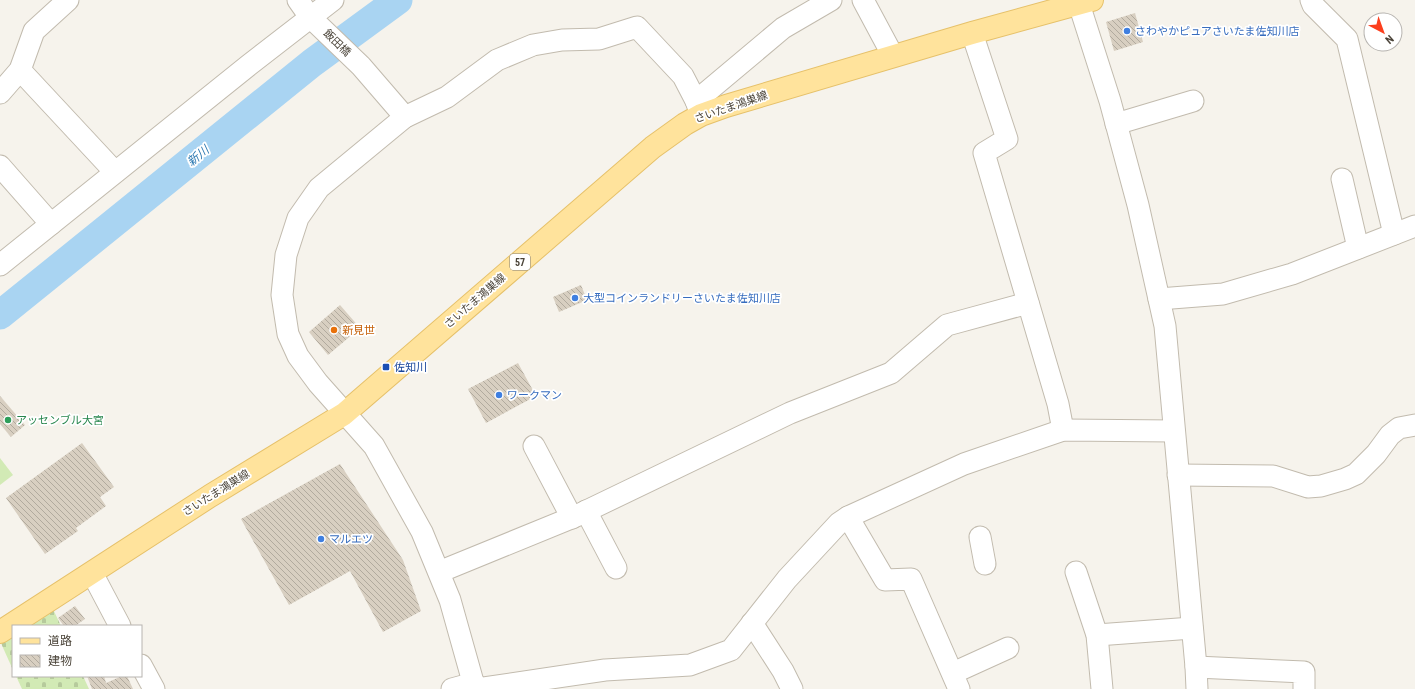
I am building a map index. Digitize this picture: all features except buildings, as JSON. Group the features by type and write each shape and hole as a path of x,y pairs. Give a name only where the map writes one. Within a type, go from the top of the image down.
{"main road":[{"name":"さいたま鴻巣線","path":"0,632 210,496 344,414 654,147 685,124 698,108 726,106 972,32 1086,2"}],"street":[{"path":"0,93 20,70 34,30 68,0"},
{"name":"飯田橋","path":"298,0 312,19 361,66 405,117"},
{"path":"0,265 115,172 312,19 333,0"},
{"path":"475,687 450,600 422,532 374,446 318,384 298,356 288,334 282,295 286,255 298,218 319,188 405,117 447,97 497,60 533,45 562,40 598,39 637,27 683,76 698,108 783,28 831,0"},
{"path":"863,0 893,56"},
{"path":"1311,0 1313,5 1347,39 1394,234"},
{"path":"1086,2 1116,124 1138,205 1165,326 1197,689"},
{"path":"972,32 1007,139 984,153 1058,404 1063,430"},
{"path":"20,70 115,172"},
{"path":"1116,124 1193,101"},
{"path":"0,166 51,224"},
{"path":"1342,179 1358,248"},
{"path":"1159,299 1223,294 1292,274 1415,226"},
{"path":"439,572 579,515 790,413 891,373 948,325 1028,303"},
{"path":"1178,475 1273,476 1308,487 1321,486 1356,474 1376,454 1390,435 1399,428 1415,425"},
{"path":"452,689 605,670 690,665 731,650 787,579 839,523 848,517 964,464 1063,430 1174,431"},
{"path":"534,446 616,568"},
{"path":"848,517 885,580 911,579 956,681 1008,648"},
{"path":"980,537 985,564"},
{"path":"1076,572 1097,635 1102,689"},
{"path":"92,573 119,625"},
{"path":"752,623 783,671 792,689"},
{"path":"1097,635 1192,628"},
{"path":"142,667 154,689"},
{"path":"1196,667 1304,672 1304,689"}],"green space":[{"path":"0,458 13,475 0,485"},
{"path":"52,607 61,625 25,625"},
{"path":"12,633 12,668 0,641"},
{"path":"16,677 83,677 89,689 22,689"}],"waterway":[{"name":"新川","path":"0,315 312,63 398,0"}],"place":[{"name":"さわやかピュアさいたま佐知川店","path":"1127,31"},
{"name":"大型コインランドリーさいたま佐知川店","path":"575,298"},
{"name":"新見世","path":"334,330"},
{"name":"佐知川","path":"386,367"},
{"name":"ワークマン","path":"499,395"},
{"name":"アッセンブル大宮","path":"8,420"},
{"name":"マルエツ","path":"321,539"}]}
